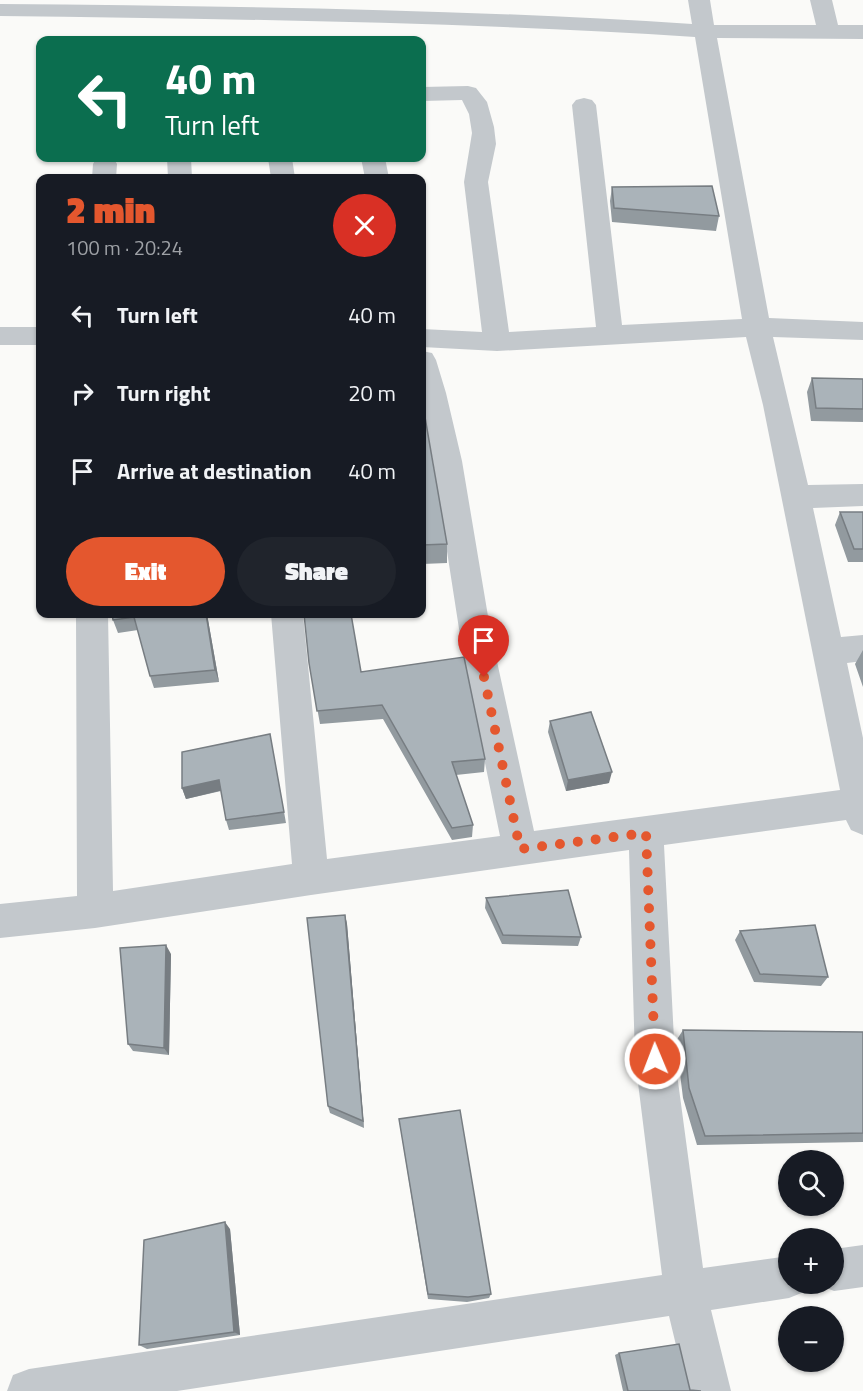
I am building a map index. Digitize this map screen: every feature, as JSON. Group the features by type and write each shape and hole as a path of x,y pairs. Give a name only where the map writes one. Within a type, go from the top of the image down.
{"street":[{"path":"575,0 576,23"},
{"path":"0,921 95,911 520,849 862,807 757,327 699,0"},
{"path":"821,0 829,32"},
{"path":"0,10 108,6 234,15 347,7 465,10 576,23 703,31 863,32"},
{"path":"426,94 468,93 477,103 484,140 476,171 476,182 497,342"},
{"path":"584,105 610,335"},
{"path":"426,339 497,342 757,327 863,332"},
{"path":"0,336 36,336"},
{"path":"426,373 444,446 475,634 520,849"},
{"path":"796,497 863,495"},
{"path":"92,618 95,911"},
{"path":"287,618 311,878"},
{"path":"828,652 863,648"},
{"path":"646,833 655,1059 685,1291 709,1391"},
{"path":"844,1269 863,1266"},
{"path":"29,1391 778,1278"}],"building":[{"path":"712,186 719,216 614,208 612,187"},
{"path":"812,378 863,379 863,409 816,408"},
{"path":"426,423 447,544 426,545"},
{"path":"840,512 863,512 863,549 854,549"},
{"path":"134,618 207,618 215,670 150,676"},
{"path":"304,618 352,618 361,672 464,657 485,759 452,762 473,825 452,828 382,705 317,711"},
{"path":"591,712 612,772 568,780 550,721"},
{"path":"270,734 284,812 226,820 219,780 182,788 182,752"},
{"path":"568,890 581,937 503,935 486,898"},
{"path":"345,915 363,1121 328,1106 307,918"},
{"path":"815,925 828,977 760,974 740,931"},
{"path":"166,945 164,1048 128,1044 120,948"},
{"path":"683,1030 863,1032 863,1133 705,1136 689,1088"},
{"path":"460,1110 491,1294 468,1297 428,1294 399,1119"},
{"path":"225,1222 234,1332 139,1345 144,1240"},
{"path":"679,1344 690,1390 701,1391 628,1391 619,1353"}],"route":[{"path":"484,677 520,849 646,833 655,1059"}]}
